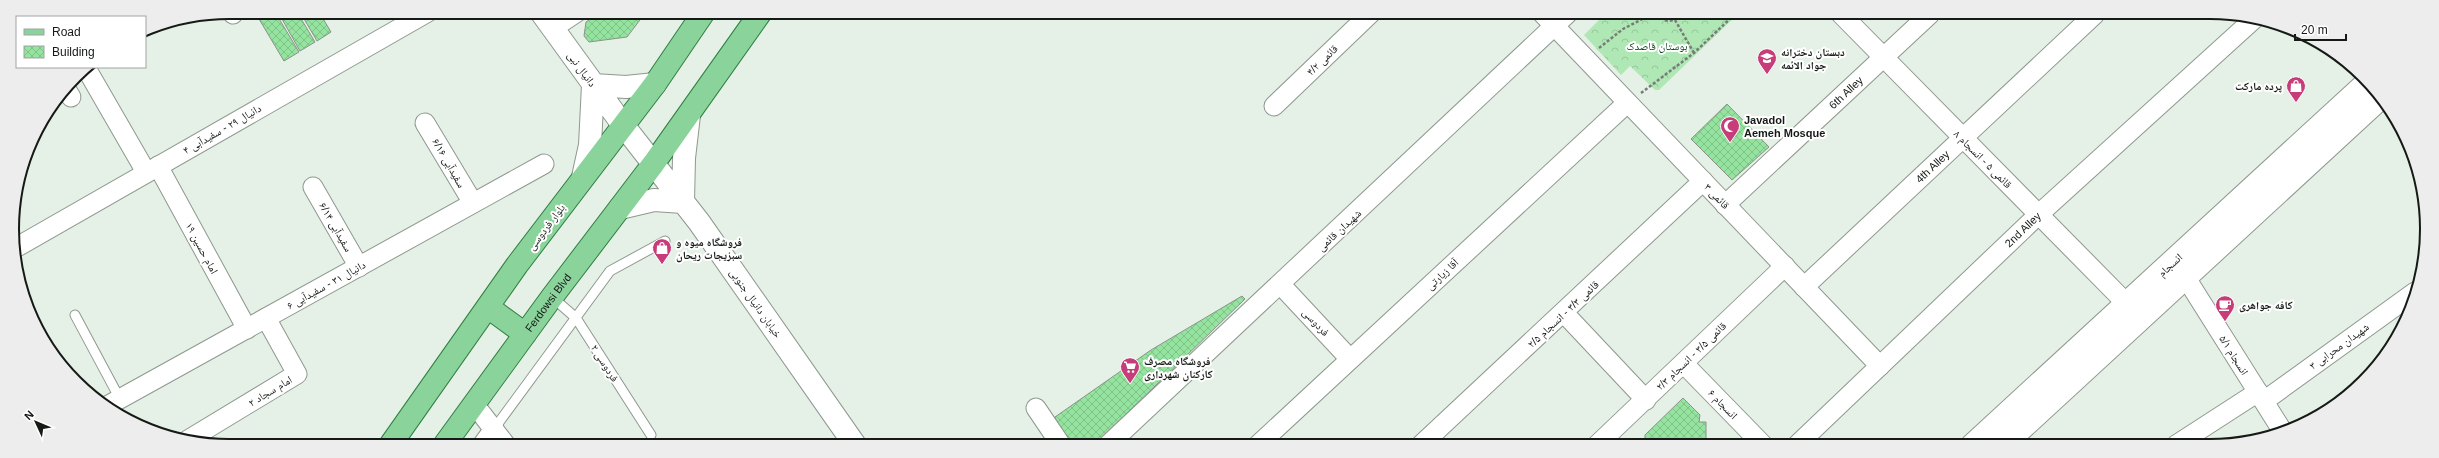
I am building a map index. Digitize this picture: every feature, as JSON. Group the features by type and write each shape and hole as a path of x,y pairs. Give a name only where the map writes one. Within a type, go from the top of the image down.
{"main road":[{"name":"بلوار فردوسی","path":"395,439 488,307 583,177 655,84 699,19"},
{"path":"654,164 756,19"},
{"name":"دانیال نبی","path":"547,20 593,85 654,164"},
{"path":"583,177 590,144 593,85 626,87 655,84"},
{"name":"انسجام","path":"1979,439 2363,86"},
{"name":"انسجام","path":"2011,439 2377,101"},
{"path":"620,208 654,200 683,202 684,158 689,115"},
{"name":"خیابان دانیال جنوبی","path":"654,164 683,202 851,439"},
{"name":"Ferdowsi Blvd","path":"449,439 552,297 654,164"},
{"path":"488,307 525,334"}],"street":[{"name":"دانیال ۲۹ - سفیدآبی ۴","path":"19,246 416,19"},
{"name":"قائمی ۴/۲","path":"1274,106 1365,19"},
{"name":"قائمی ۵ - انسجام ۸","path":"1845,19 2127,304"},
{"name":"6th Alley","path":"1725,204 1925,19"},
{"name":"4th Alley","path":"1804,287 1964,139 2090,19"},
{"name":"قائمی ۳","path":"1548,20 1880,366"},
{"name":"شهیدان قائمی","path":"1114,439 1281,285 1548,20"},
{"name":"2nd Alley","path":"1803,439 2038,215 2250,23"},
{"name":"امام حسین ۱۹","path":"89,73 152,169 246,330"},
{"name":"آقا زیارتی","path":"1264,439 1627,103"},
{"name":"سفیدآبی ۶/۱۶","path":"425,123 473,203"},
{"name":"دانیال ۳۱ - سفیدآبی ۶","path":"114,403 544,164"},
{"name":"قائمی ۳/۳ - انسجام ۲/۵","path":"1427,439 1703,181"},
{"name":"سفیدآبی ۶/۱۴","path":"313,187 359,266"},
{"name":"قائمی ۳/۵ - انسجام ۲/۳","path":"1604,439 1684,364 1785,266"},
{"name":"انسجام ۵/۱","path":"2186,278 2280,427"},
{"name":"فردوسی","path":"1281,285 1350,359"},
{"name":"شهیدان محرابی ۳","path":"2188,439 2261,397 2409,296"},
{"path":"1564,312 1646,400"},
{"name":"امام سجاد ۲","path":"195,436 297,374 266,318"},
{"name":"انسجام ۶","path":"1684,364 1757,439"},
{"path":"474,404 494,439"},
{"path":"1036,408 1057,439"}],"lane":[{"path":"494,439 576,318 610,271 666,241"},
{"name":"فردوسی ۲","path":"552,297 576,318 651,435"},
{"path":"75,315 114,403"}],"path":[{"path":"1585,58 1623,29 1642,19"},
{"path":"1661,19 1668,22 1676,20 1694,53"},
{"path":"1627,103 1694,53 1730,19"}],"green space":[{"name":"بوستان قاصدک","path":"1600,19 1733,19 1659,90 1655,90 1630,66 1621,75 1584,35"}],"building":[{"path":"259,19 279,19 299,52 284,61"},
{"path":"282,19 301,19 315,42 300,51"},
{"path":"304,19 323,19 331,32 317,41"},
{"path":"590,19 641,19 627,37 589,42 584,36 586,22"},
{"name":"Javadol Aemeh Mosque","path":"1727,104 1769,147 1732,180 1691,139"},
{"name":"فروشگاه مصرف کارکنان شهرداری","path":"1242,296 1245,299 1100,439 1066,439 1059,431 1055,417 1151,350"},
{"path":"1683,398 1700,415 1699,422 1706,422 1706,439 1645,439 1645,435"}],"place":[{"name":"دبستان دخترانه جواد الائمه","path":"1767,75"},
{"name":"پرده مارکت","path":"2296,103"},
{"name":"Javadol Aemeh Mosque","path":"1730,143"},
{"name":"فروشگاه میوه و سبزیجات ریحان","path":"662,265"},
{"name":"کافه جواهری","path":"2225,322"},
{"name":"فروشگاه مصرف کارکنان شهرداری","path":"1130,384"}]}
